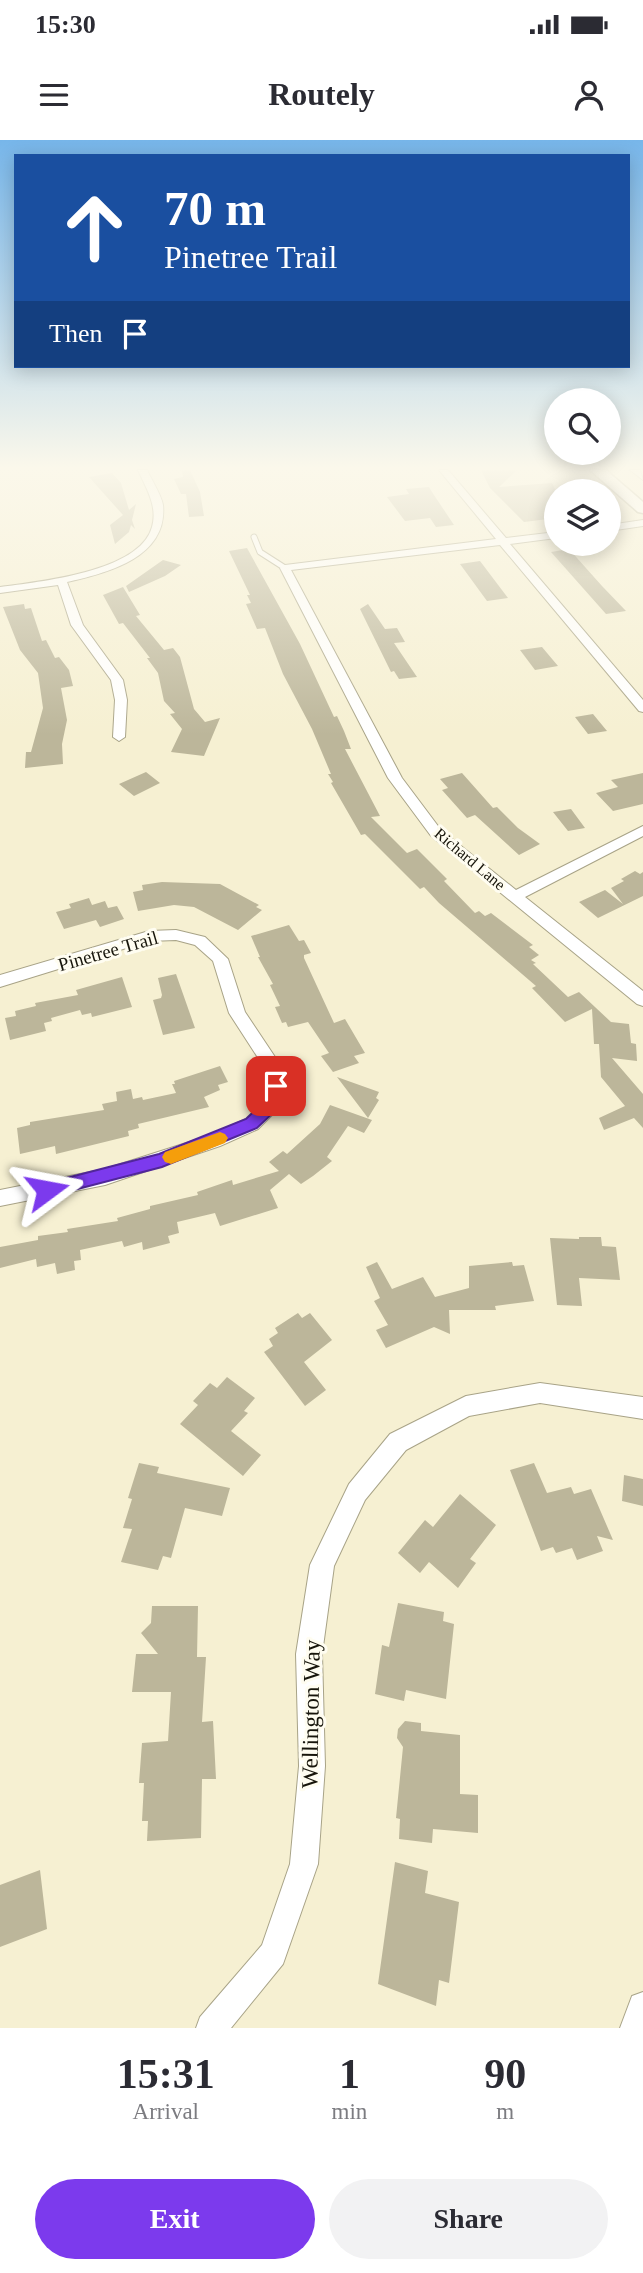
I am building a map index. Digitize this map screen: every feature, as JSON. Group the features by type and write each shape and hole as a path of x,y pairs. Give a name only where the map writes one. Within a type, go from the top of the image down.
{"street":[{"path":"0,590 62,582 104,570 126,558"},
{"path":"285,568 368,558"},
{"path":"517,558 643,708"},
{"name":"Richard Lane","path":"285,568 395,778 415,808 436,833 643,1000"},
{"path":"62,582 77,625 117,680 121,700 118,737"},
{"path":"515,896 643,830"},
{"name":"Pinetree Trail","path":"0,981 149,936 176,934 205,944 220,959 237,1013 272,1066 275,1076 274,1096 269,1107 252,1124 241,1129 134,1169 47,1190 0,1198"},
{"name":"Wellington Way","path":"211,2028 273,1954 304,1864 312,1766 311,1641 322,1565 357,1492 398,1442 466,1406 540,1393 643,1408"},
{"path":"635,2028 643,2007"}],"lane":[{"path":"270,558 285,568"}],"building":[{"path":"232,558 253,558 300,644 334,717 337,716 344,731 351,749 345,749 380,816 371,817 407,853 417,849 475,913 479,911 485,916 491,913 533,945 529,947 539,955 531,960 536,963 533,964 568,997 579,992 611,1022 629,1024 631,1043 636,1044 637,1061 612,1058 643,1094 643,1128 634,1118 604,1130 599,1118 625,1106 601,1077 599,1044 594,1044 592,1009 565,1022 532,988 536,986 424,887 420,889 365,834 361,835 331,783 333,782 328,774 331,774 312,729 283,674 265,628 257,629 246,604 251,603 247,595 250,595"},
{"path":"556,558 577,558 626,611 606,614"},
{"path":"163,560 181,565 165,576 129,592 126,586"},
{"path":"480,561 508,598 487,601 460,564"},
{"path":"123,587 140,615 136,616 164,650 173,648 180,657 194,709 205,722 220,718 204,756 171,752 182,729 170,714 175,713 164,701 158,673 123,623 119,624 103,595"},
{"path":"24,604 25,609 31,608 42,641 46,640 55,658 59,657 69,670 73,686 61,688 67,720 62,744 63,764 25,768 26,752 31,752 43,708 38,673 20,650 3,607"},
{"path":"368,604 385,629 397,628 405,642 394,643 417,677 399,679 394,671 391,672 360,609"},
{"path":"542,647 558,666 535,670 520,650"},
{"path":"593,714 607,731 588,734 575,717"},
{"path":"146,772 160,783 134,796 119,784"},
{"path":"462,773 493,808 497,807 518,828 540,844 519,855 475,815 467,818 442,790 448,788 440,779"},
{"path":"643,773 643,804 613,811 596,793 618,787 611,780"},
{"path":"571,809 585,828 568,831 553,812"},
{"path":"635,871 640,874 643,872 643,896 598,918 579,902 605,890 623,904 611,888"},
{"path":"162,882 220,884 259,905 256,907 262,910 238,930 194,907 174,905 138,911 133,892 143,890 142,885"},
{"path":"89,898 92,905 105,901 108,908 117,906 124,919 100,927 96,920 64,929 56,912 71,908 69,904"},
{"path":"289,925 299,941 304,940 311,953 304,955 304,958 334,1023 345,1019 365,1053 354,1056 359,1063 333,1072 321,1056 329,1053 308,1022 288,1027 286,1022 282,1023 275,1007 280,1006 270,985 273,984 258,957 251,936"},
{"path":"176,974 195,1028 163,1035 153,1000 161,998 162,995 158,978"},
{"path":"122,977 132,1007 92,1017 91,1013 82,1015 80,1010 51,1018 52,1021 44,1023 46,1031 10,1040 5,1018 16,1016 15,1011 36,1006 35,1003 78,995 76,990"},
{"path":"220,1066 228,1082 218,1085 220,1090 204,1097 209,1107 138,1124 139,1128 128,1131 129,1136 56,1154 55,1146 20,1154 17,1128 30,1125 30,1122 104,1110 102,1104 117,1101 116,1092 131,1089 133,1099 142,1097 143,1100 176,1093 172,1084 175,1084 174,1081"},
{"path":"337,1077 379,1092 376,1098 379,1100 368,1118"},
{"path":"330,1105 372,1120 364,1133 348,1126 327,1157 332,1161 313,1176 301,1184 289,1174 270,1190 278,1208 220,1226 215,1213 177,1222 179,1233 168,1236 170,1243 143,1250 142,1242 124,1247 122,1241 80,1250 81,1260 74,1261 75,1270 57,1274 55,1263 37,1267 36,1259 0,1268 0,1247 38,1240 38,1236 68,1232 67,1229 118,1221 117,1218 150,1209 150,1206 198,1195 197,1192 232,1180 233,1185 279,1171 269,1162 283,1151 287,1154 320,1124"},
{"path":"601,1237 602,1246 616,1247 620,1280 579,1278 582,1306 557,1305 550,1238"},
{"path":"377,1262 392,1289 423,1277 435,1297 469,1288 469,1266 512,1262 513,1266 524,1265 534,1301 495,1306 496,1310 449,1310 450,1334 434,1327 386,1348 376,1330 388,1325 374,1301 380,1298 366,1267"},
{"path":"298,1313 302,1318 310,1313 332,1340 304,1362 326,1390 305,1406 264,1352 273,1346 269,1339 278,1333 275,1328"},
{"path":"227,1377 255,1398 244,1411 248,1413 231,1431 261,1455 243,1476 180,1424 198,1405 193,1401 210,1383 217,1388"},
{"path":"139,1463 159,1467 157,1473 230,1488 222,1516 185,1508 171,1558 163,1556 158,1570 121,1562 132,1529 123,1528 132,1499 128,1498"},
{"path":"534,1463 547,1493 571,1487 574,1494 591,1489 613,1540 597,1536 603,1551 577,1560 572,1548 556,1553 553,1547 541,1551 510,1470"},
{"path":"624,1475 643,1479 643,1506 622,1501"},
{"path":"460,1494 496,1525 470,1559 476,1563 458,1588 429,1562 420,1573 398,1553 425,1520 433,1527"},
{"path":"398,1603 444,1612 443,1621 454,1624 446,1699 406,1690 404,1701 375,1694 382,1645 389,1647"},
{"path":"152,1606 198,1606 197,1657 206,1657 202,1722 213,1721 216,1779 202,1779 201,1838 147,1841 148,1821 142,1821 144,1783 139,1783 142,1743 168,1741 171,1692 132,1692 136,1654 158,1654 141,1633 151,1623"},
{"path":"405,1721 421,1723 421,1731 460,1735 460,1794 478,1795 478,1833 433,1829 432,1843 399,1839 400,1819 396,1818 403,1747 397,1738 398,1729"},
{"path":"395,1862 428,1871 425,1893 459,1902 449,1983 439,1980 436,2006 378,1984"},
{"path":"40,1870 47,1929 0,1947 0,1885"}],"slow traffic":[{"path":"171,1157 220,1138"}],"route":[{"path":"47,1190 162,1160 252,1124 269,1107 276,1086"}]}
